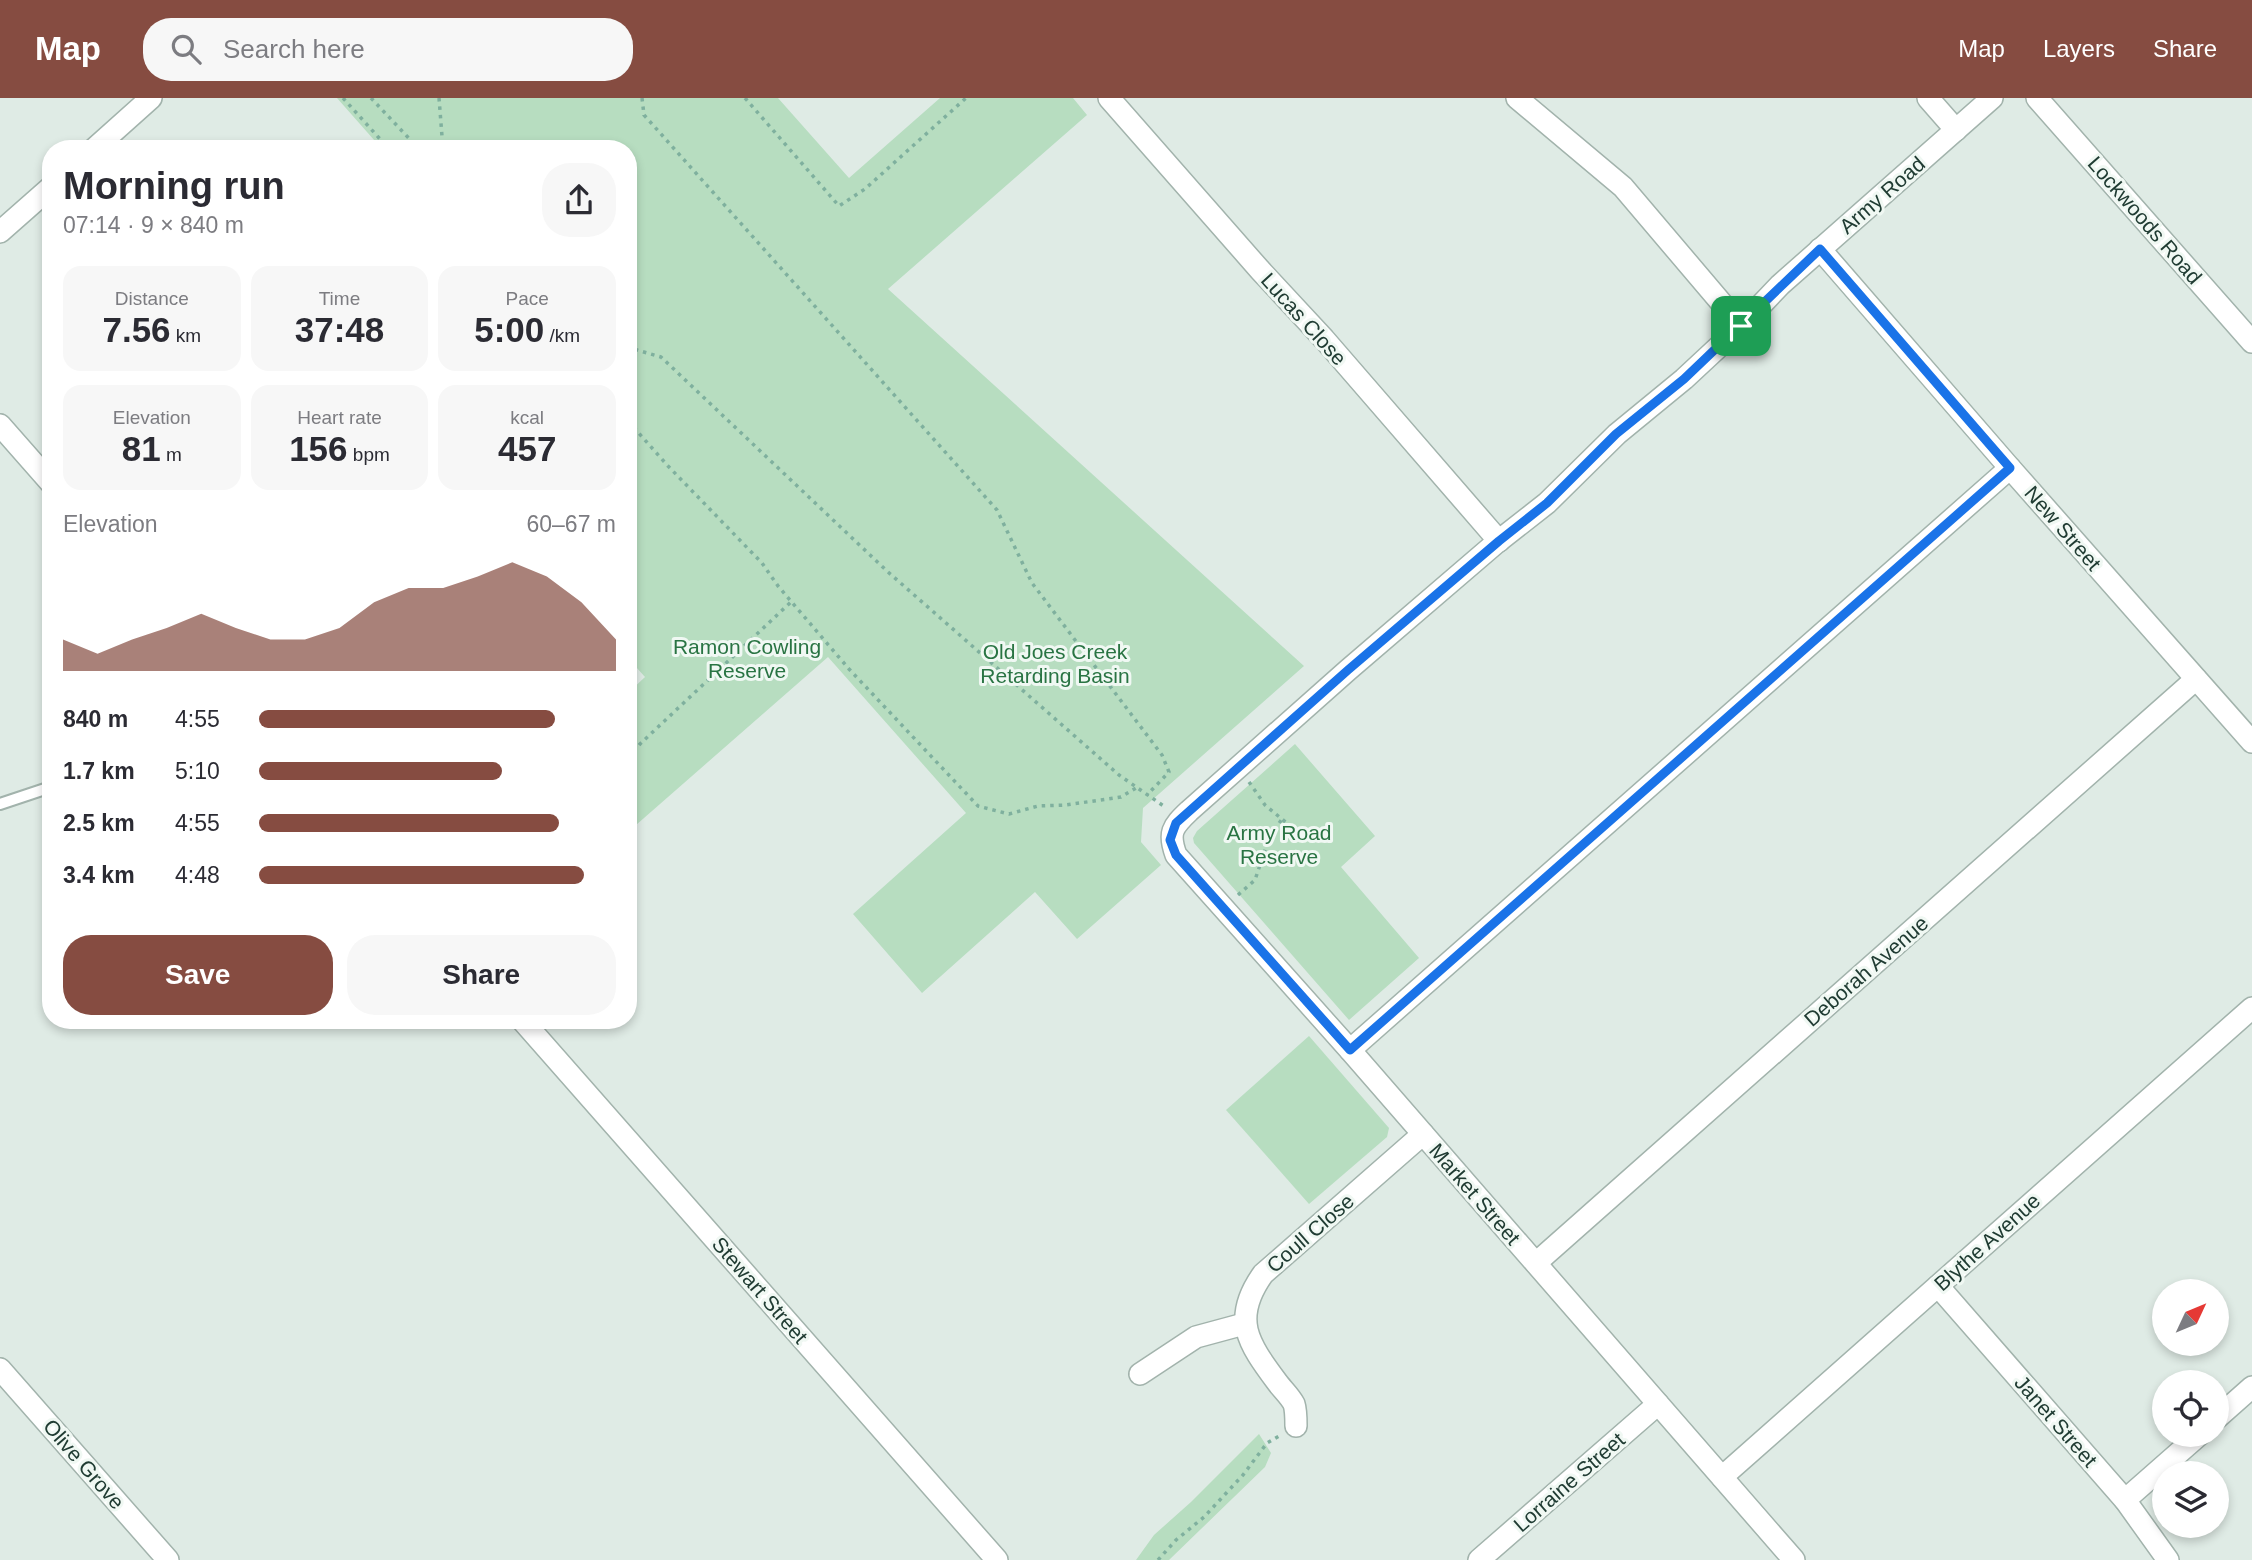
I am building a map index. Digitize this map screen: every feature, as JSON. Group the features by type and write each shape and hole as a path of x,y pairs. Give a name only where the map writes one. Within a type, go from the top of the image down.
{"street":[{"path":"104,140 151,98"},
{"name":"Lucas Close","path":"1110,98 1499,541"},
{"path":"1517,98 1623,187 1741,326"},
{"path":"1928,98 1956,130"},
{"name":"Army Road","path":"1176,823 1348,670 1547,503 1616,434 1684,379 1780,285 1992,98"},
{"name":"Lockwoods Road","path":"2037,98 2252,342"},
{"path":"0,232 42,195"},
{"name":"New Street","path":"1820,249 2252,742"},
{"path":"0,425 42,472"},
{"path":"1350,1050 2010,468"},
{"name":"Deborah Avenue","path":"1536,1263 2196,679"},
{"name":"Market Street","path":"1176,823 1170,840 1176,855 1350,1050 1794,1560"},
{"name":"Blythe Avenue","path":"1722,1477 2252,1008"},
{"name":"Stewart Street","path":"530,1029 997,1560"},
{"name":"Coull Close","path":"1244,1324 1252,1289 1263,1274 1423,1134"},
{"name":"Janet Street","path":"1938,1286 2125,1500 2168,1560"},
{"path":"1140,1374 1195,1337 1244,1324 1262,1362 1295,1405 1296,1426"},
{"name":"Olive Grove","path":"0,1369 160,1557"},
{"path":"2229,1407 2252,1387"},
{"name":"Lorraine Street","path":"1479,1560 1658,1404"},
{"path":"2125,1500 2185,1447"}],"lane":[{"path":"0,804 42,790"}],"path":[{"path":"343,98 381,140"},
{"path":"370,98 410,140"},
{"path":"439,98 442,140"},
{"path":"642,98 644,115 997,510 1032,583 1162,755 1169,772 1147,795"},
{"path":"745,98 839,206 865,189 966,98"},
{"path":"637,349 661,357 888,572 1109,766 1168,810 1176,823"},
{"path":"637,431 762,563 849,669 978,806 1009,814 1038,806 1121,797 1137,787"},
{"path":"637,747 792,601"},
{"path":"1248,781 1265,805 1307,839"},
{"path":"1237,896 1255,880 1269,838 1282,819"},
{"path":"1158,1560 1227,1492 1267,1443"}],"green space":[{"name":"Old Joes Creek Retarding Basin","path":"337,98 778,98 849,178 940,98 1073,98 1087,115 888,289 1304,666 1143,808 1141,842 1161,865 1077,939 1035,892 922,993 853,914 966,813 828,657 637,824 637,685 645,677 637,668 637,140 374,140"},
{"name":"Army Road Reserve","path":"1295,744 1375,836 1341,867 1419,958 1349,1020 1194,843 1193,838 1197,831"},
{"path":"1309,1036 1389,1128 1387,1137 1309,1204 1226,1110"},
{"path":"1259,1434 1271,1453 1265,1467 1169,1560 1136,1560 1154,1535"}],"route":[{"path":"1820,249 2010,468 1350,1050 1176,855 1170,840 1176,823 1348,670 1547,503 1616,434 1684,379 1741,326 1780,285 1820,249"}],"park label":[{"name":"Ramon Cowling Reserve","path":"747,658"}]}
